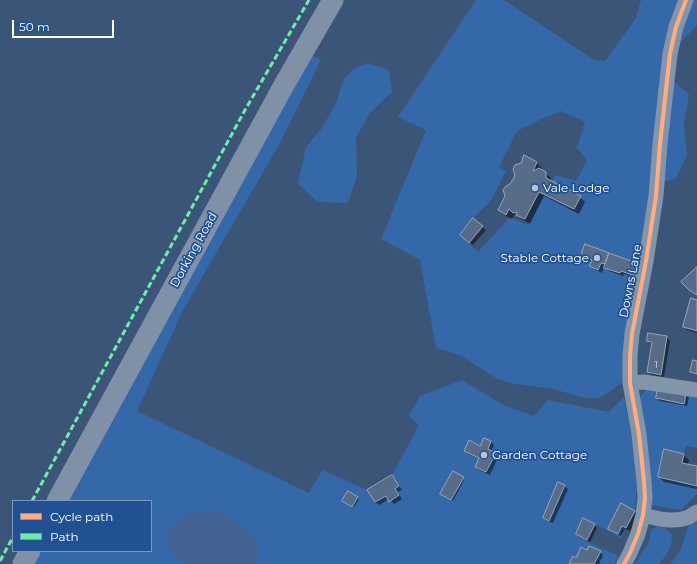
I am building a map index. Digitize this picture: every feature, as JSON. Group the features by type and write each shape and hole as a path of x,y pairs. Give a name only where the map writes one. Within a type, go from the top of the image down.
{"main road":[{"name":"Dorking Road","path":"58,500 284,86 333,0"},
{"path":"22,564 29,552"}],"street":[{"name":"Downs Lane","path":"624,564 638,534 645,499 639,434 630,383 632,334 646,261 656,196 670,54 676,27 686,0"},
{"path":"630,383 644,382 697,390"},
{"path":"643,515 658,519 676,520 688,517 697,512"}],"shaded area":[{"path":"476,0 504,0 594,60 605,61 636,18 641,0 697,0 697,25 674,49 671,79 689,94 684,124 687,156 675,179 652,184 624,381 605,395 596,399 582,397 553,389 510,383 496,378 460,355 436,348 420,260 381,239 426,130 398,117","holes":["561,111 585,122 577,148 587,160 576,181 556,175 527,225 510,217 478,252 460,234 473,218 490,202 506,171 499,167 517,131"]},
{"path":"312,56 321,59 280,143 183,310 137,411 309,493 322,470 367,490 392,475 419,425 409,416 420,396 462,380 503,405 534,416 548,400 609,412 624,397 638,468 635,511 621,538 595,524 586,541 618,556 615,564 30,564 36,552 152,552 152,500 66,500"},
{"path":"368,63 389,70 392,92 370,113 356,137 357,175 348,203 318,202 298,184 306,147 322,128 337,101 343,80 355,68"},
{"path":"649,387 697,395 697,448 686,446 682,462 697,466 697,494 681,510 652,505 639,398"},
{"path":"218,510 258,539 258,560 255,564 184,564 172,555 166,535 176,522 188,514"},
{"path":"697,521 697,564 671,564 681,549 688,526"},
{"path":"659,525 672,535 670,548 667,554 659,564 635,564 648,544 651,530"}],"building":[{"name":"Vale Lodge","path":"524,155 537,162 533,171 539,168 546,172 546,178 581,196 574,209 539,192 525,219 516,215 517,212 513,213 509,209 506,215 498,210 505,196 503,190 510,184 515,176 513,169 515,165 521,163"},
{"path":"473,218 483,226 469,243 460,235"},
{"name":"Stable Cottage","path":"585,244 609,253 605,264 601,263 598,270 589,266 592,260 581,256"},
{"path":"609,253 642,265 638,277 621,271 620,273 604,268"},
{"path":"697,267 697,295 681,282"},
{"path":"691,298 697,300 697,331 683,327"},
{"path":"648,333 667,336 661,375 647,372 652,342 647,341"},
{"path":"693,360 697,361 697,374 690,372"},
{"path":"658,388 686,394 684,404 656,398"},
{"name":"Garden Cottage","path":"484,438 491,441 488,449 496,453 486,472 475,467 479,458 464,451 469,440 480,446"},
{"path":"664,449 684,454 682,463 697,466 697,486 658,477"},
{"path":"453,471 464,477 451,500 440,494"},
{"path":"392,475 399,486 395,489 399,495 389,502 386,496 375,502 367,490"},
{"path":"558,482 565,485 549,521 543,518"},
{"path":"348,491 358,497 352,507 342,501"},
{"path":"621,503 635,511 626,528 622,526 618,534 608,529"},
{"path":"583,518 595,524 587,540 576,534"},
{"path":"589,546 601,551 594,564 569,564 573,556 576,558 581,547 587,550"}],"marked path":[{"path":"33,500 245,110 309,0"},
{"path":"0,561 12,539"}],"cycle path":[{"path":"624,564 638,534 645,499 639,434 630,383 632,334 646,261 656,196 670,54 676,27 686,0"}],"place":[{"name":"Vale Lodge","path":"535,188"},
{"name":"Stable Cottage","path":"597,258"},
{"name":"Garden Cottage","path":"484,455"}]}
